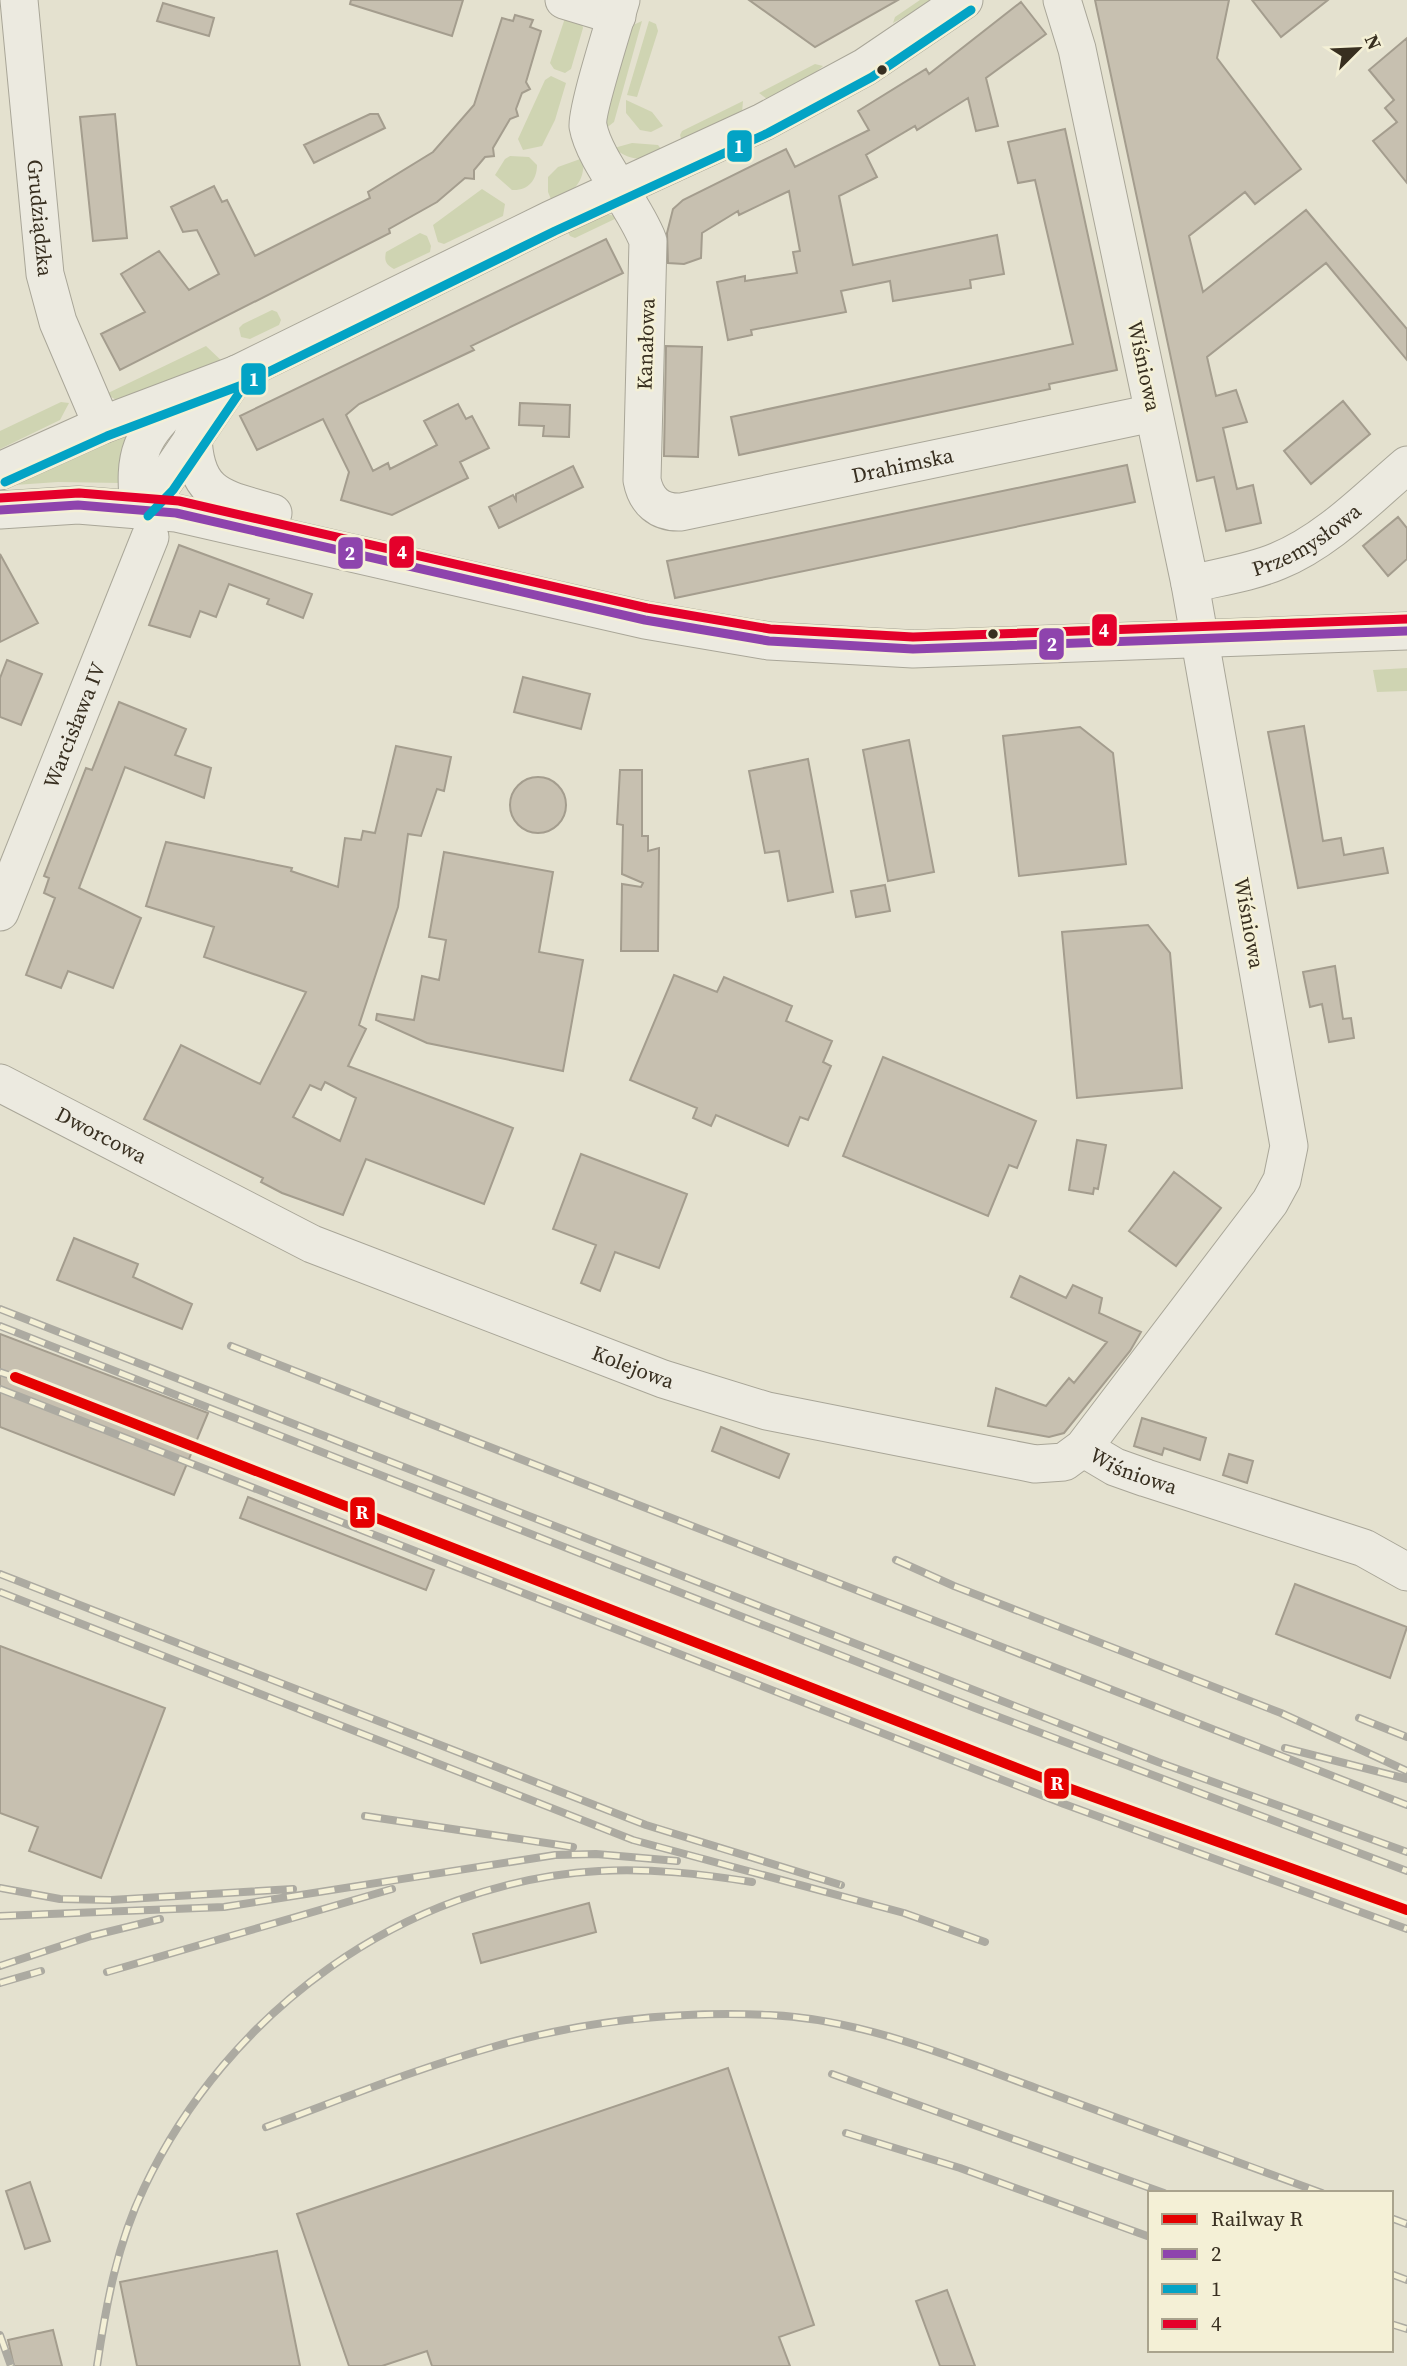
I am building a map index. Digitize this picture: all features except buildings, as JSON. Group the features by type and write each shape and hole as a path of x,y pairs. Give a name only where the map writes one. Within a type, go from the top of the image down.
{"street":[{"name":"Grudziądzka","path":"19,0 45,274 58,322 102,425"},
{"path":"564,0 619,8"},
{"name":"Warcisława IV","path":"0,471 102,425 237,374 813,97 865,67 964,0"},
{"name":"Wiśniowa","path":"1062,0 1077,50 1190,584 1270,1047 1288,1127 1287,1162 1270,1202 1083,1448 1115,1466 1146,1478 1364,1548 1407,1572"},
{"name":"Kanałowa","path":"619,8 588,123 594,144 639,216 649,241 642,480 653,504"},
{"name":"Warcisława IV","path":"0,912 145,522 163,483 237,374"},
{"name":"Warcisława IV","path":"145,522 135,472 139,452 150,430 187,393"},
{"name":"Drahimska","path":"653,504 668,512 681,512 1153,413"},
{"path":"193,436 194,457 201,478 213,493 272,513 366,558"},
{"name":"Przemysłowa","path":"1190,584 1265,566 1295,553 1332,529 1407,465"},
{"path":"0,510 78,505 145,522 176,513 697,631 769,641 914,649 1407,631"},
{"name":"Dworcowa","path":"0,1083 201,1187"},
{"name":"Kolejowa","path":"201,1187 278,1228 346,1259 724,1400 1035,1464 1064,1462 1083,1448"}],"green space":[{"path":"920,0 936,0 893,23 895,17"},
{"path":"565,18 582,24 583,28 571,69 565,73 554,69 550,63"},
{"path":"642,21 614,122 605,129 604,120 633,25"},
{"path":"649,21 656,24 658,31 637,97 627,95"},
{"path":"815,64 823,66 801,85 767,99 759,93"},
{"path":"551,76 566,83 555,120 542,146 523,150 518,139 545,80"},
{"path":"626,100 652,112 663,126 651,132 640,130 626,113"},
{"path":"743,101 742,113 683,145 680,135 682,131"},
{"path":"632,143 658,145 665,154 633,158 614,148"},
{"path":"510,156 529,157 537,165 533,180 523,189 512,190 495,175"},
{"path":"583,158 580,180 572,191 553,204 548,192 548,177 558,167"},
{"path":"482,189 505,204 503,216 444,244 438,242 433,225"},
{"path":"603,213 619,217 575,238 570,236 565,227"},
{"path":"420,233 427,236 430,252 394,269 389,266 386,252"},
{"path":"272,310 277,312 281,320 279,325 250,339 241,337 239,328 243,324"},
{"path":"206,346 225,364 118,401 106,394"},
{"path":"61,402 69,403 60,420 0,449 0,431"},
{"path":"141,418 121,483 58,482 0,486"},
{"path":"1407,668 1407,691 1377,692 1373,670"}],"railway":[{"path":"0,1309 1158,1762 1407,1852"},
{"path":"0,1326 975,1708 1407,1871"},
{"path":"231,1346 1407,1805"},
{"path":"0,1372 15,1377"},
{"path":"0,1389 1064,1804 1407,1929"},
{"path":"896,1560 954,1586 1281,1713 1407,1771"},
{"path":"0,1574 646,1825 841,1885"},
{"path":"0,1592 633,1840 904,1913 985,1942"},
{"path":"1359,1718 1407,1737"},
{"path":"1285,1748 1407,1779"},
{"path":"365,1816 573,1847"},
{"path":"0,1916 224,1907 555,1855 596,1854 677,1861"},
{"path":"97,2366 109,2298 127,2231 144,2188 179,2125 223,2066 273,2014 329,1968 391,1930 457,1901 527,1881 599,1871 638,1870 752,1882"},
{"path":"0,1888 60,1899 111,1900 293,1889"},
{"path":"107,1972 392,1889"},
{"path":"0,1966 91,1936 160,1919"},
{"path":"0,1983 41,1971"},
{"path":"266,2127 438,2064 529,2037 597,2024 666,2016 770,2015 838,2024 905,2041 1317,2191"},
{"path":"832,2074 1158,2191"},
{"path":"846,2133 960,2168 1148,2236"},
{"path":"1393,2219 1407,2224"},
{"path":"1393,2275 1407,2280"},
{"path":"1393,2325 1407,2329"},
{"path":"0,2335 11,2366"}],"rail line":[{"name":"R","path":"15,1377 1071,1789 1407,1910"}],"transit line":[{"name":"1","path":"5,482 107,436 242,385 555,231 768,133 872,77 971,10"},
{"name":"1","path":"148,516 173,490 246,383 257,377"},
{"name":"4","path":"0,498 79,493 179,501 647,608 770,629 913,637 1407,619"},
{"name":"2","path":"0,510 78,505 176,513 645,620 769,641 913,649 1407,631"}]}
